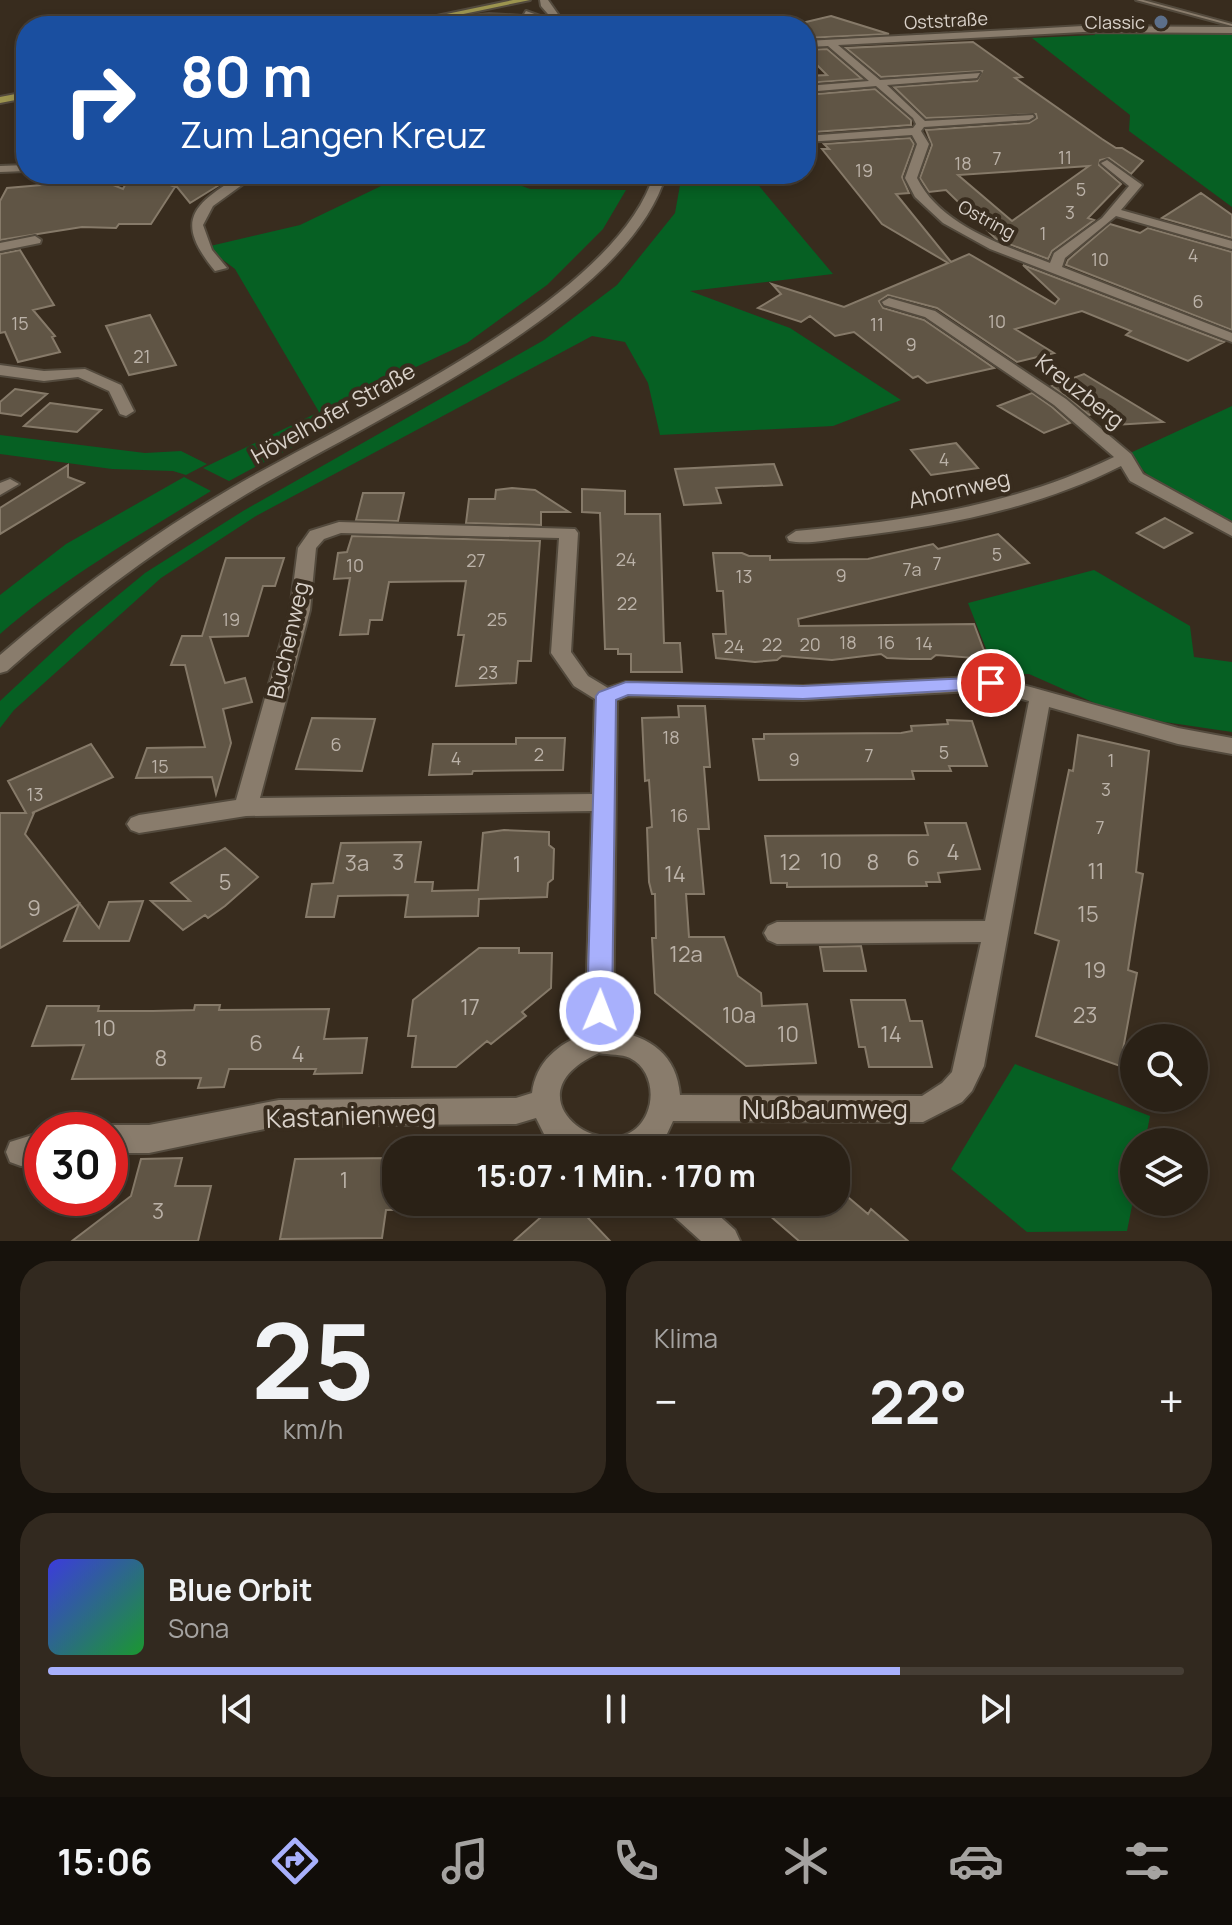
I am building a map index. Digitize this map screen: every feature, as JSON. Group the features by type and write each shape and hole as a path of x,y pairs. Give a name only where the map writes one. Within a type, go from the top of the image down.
{"main road":[{"path":"445,16 524,0"}],"street":[{"path":"524,0 548,16"},
{"path":"506,4 532,16"},
{"name":"Oststraße","path":"816,44 1083,29 1232,28"},
{"path":"830,43 917,116 918,128"},
{"path":"816,88 977,75"},
{"path":"816,138 1029,117"},
{"name":"Ostring","path":"918,128 923,144 911,178 919,194 947,220 995,246 1232,338"},
{"path":"1055,269 1059,256 1114,212 1136,185 1107,163"},
{"path":"220,268 204,252 195,236 196,222 209,203 237,184"},
{"name":"Hövelhofer Straße","path":"0,666 50,622 136,556 235,493 481,355 573,290 628,232 657,184"},
{"path":"1114,212 1232,245"},
{"path":"0,247 35,240"},
{"name":"Kreuzberg","path":"889,302 930,314 1060,402 1125,458 1136,477 1232,531"},
{"path":"0,370 44,376 80,372 115,388 126,411"},
{"name":"Ahornweg","path":"796,537 890,529 1004,505 1102,471 1125,458"},
{"name":"Buchenweg","path":"246,807 300,610 307,548 317,535 339,527 569,533 561,653 581,681 606,696"},
{"path":"599,1041 606,696 626,689 803,693 991,683 1178,736 1232,746"},
{"name":"Nußbaumweg","path":"666,1108 923,1109 946,1099 963,1083 970,1066 1040,698"},
{"path":"139,824 246,807 602,802"},
{"path":"777,933 994,931"},
{"path":"564,1136 557,1131 545,1102 549,1076 573,1050 599,1041 641,1050 664,1076 666,1108 648,1136"},
{"name":"Kastanienweg","path":"128,1139 149,1139 279,1113 516,1111 545,1102"},
{"path":"696,1216 724,1241"}],"lane":[{"path":"1138,0 1232,28"}],"green space":[{"path":"1094,33 1232,34 1232,207 1129,131 1130,115 1032,38"},
{"path":"385,184 517,184 530,189 626,190 603,229 547,285 467,343 320,412 334,425 229,481 203,468 319,412 235,269 206,247 300,225"},
{"path":"680,184 757,184 833,274 690,291 790,328 901,400 833,426 660,435 648,383 625,342 592,336 256,516 161,578 14,710 0,728 0,701 76,630 145,573 243,511 544,340 617,285 675,213"},
{"path":"1232,406 1232,525 1159,487 1128,454"},
{"path":"0,435 145,453 181,451 207,464 186,475 173,471 112,469 0,454"},
{"path":"184,477 211,491 76,576 0,634 0,595 66,544"},
{"path":"1094,570 1190,626 1194,657 1232,662 1232,732 1124,716 1029,674 996,674 968,603"},
{"path":"1015,1064 1120,1104 1120,1112 1140,1112 1150,1116 1148,1128 1120,1128 1120,1216 1130,1216 1127,1231 1027,1232 951,1169"}],"building":[{"path":"831,16 889,34 816,38 816,20"},
{"path":"973,42 1022,77 1015,78 1102,139 1143,161 1131,174 1109,158 1100,160 1099,165 1121,184 1088,218 1094,220 1052,251 1048,259 996,239 946,190 929,192 920,178 932,145 926,130 1029,123 1037,118 1036,114 926,118 894,87 977,81 982,71 881,77 846,48","holes":["1089,166 1012,221 958,175"]},
{"path":"827,49 862,79 816,82 816,76 827,75 816,64 816,50"},
{"path":"875,89 911,120 911,125 816,132 816,94"},
{"path":"910,138 914,144 902,177 909,193 896,194 951,262 969,254 1055,304 1059,299 1023,265 1224,342 1188,361 1126,335 1131,331 1082,311 1015,329 1054,353 1017,362 937,308 888,295 879,301 883,308 924,320 994,368 927,383 918,376 913,378 854,332 835,336 810,316 801,322 758,308 781,294 772,284 844,307 948,263 882,224 822,149 829,149 824,144"},
{"path":"111,184 123,189 126,184 168,184 175,187 151,224 119,224 116,228 82,227 0,240 0,201 7,188"},
{"path":"175,184 221,184 190,203"},
{"path":"1201,193 1232,215 1232,238 1162,218"},
{"path":"1110,224 1140,233 1148,228 1232,252 1232,330 1066,265"},
{"path":"20,250 54,305 33,310 55,336 52,337 60,352 18,362 5,332 0,333 0,254"},
{"path":"150,315 176,365 129,375 106,326"},
{"path":"1084,374 1163,422 1114,425 1100,411 1089,415 1052,386"},
{"path":"15,389 47,394 21,416 0,413 0,402"},
{"path":"1032,393 1070,423 1044,433 998,406"},
{"path":"50,403 101,410 77,432 24,426"},
{"path":"956,443 978,468 931,475 911,450"},
{"path":"774,464 782,485 716,488 721,503 684,505 675,469"},
{"path":"68,465 68,477 84,483 0,534 0,508"},
{"path":"582,489 625,491 625,514 660,514 664,643 680,643 682,672 631,672 631,654 618,654 618,649 605,649 600,513 582,512"},
{"path":"496,490 535,490 569,512 541,512 541,525 466,523 469,499 495,499"},
{"path":"363,493 404,493 398,521 356,520"},
{"path":"1165,518 1192,533 1164,548 1137,533"},
{"path":"998,534 1029,563 798,619 799,626 974,624 987,659 936,655 931,659 887,658 881,654 832,660 782,656 777,660 755,662 716,658 713,634 726,634 723,591 717,591 713,553 770,556 770,560 868,559 933,544 938,549"},
{"path":"352,536 540,541 531,661 518,661 516,683 456,686 464,635 458,635 466,581 389,582 382,620 370,620 368,634 340,635 350,578 334,579 338,553 347,552"},
{"path":"226,558 284,558 275,586 263,586 248,636 210,637 225,683 245,678 252,702 223,709 231,743 216,794 212,777 136,778 147,748 205,747 185,665 171,665 182,636 202,636"},
{"path":"678,706 705,706 710,767 704,767 709,829 698,829 704,894 686,894 689,937 724,937 738,976 761,993 762,1006 807,1004 816,1063 746,1066 655,993 652,938 656,938 655,894 652,894 649,882 647,828 652,827 649,780 645,781 642,718 679,717"},
{"path":"312,718 375,719 362,771 296,769"},
{"path":"947,720 972,721 987,766 949,766 951,771 912,771 914,779 759,780 753,739 764,739 764,734 901,733 912,731 911,726 948,724"},
{"path":"1078,735 1149,751 1136,872 1143,874 1128,970 1137,973 1128,1024 1120,1024 1120,1066 1036,1036 1059,941 1035,933 1069,770 1073,771"},
{"path":"516,738 565,738 563,770 429,775 433,744 516,744"},
{"path":"91,744 113,777 32,813 25,834 99,928 109,902 143,901 129,941 64,941 79,904 0,948 0,813 26,813 8,781"},
{"path":"925,823 966,823 980,869 938,873 940,882 926,882 927,886 787,887 787,883 771,883 765,836 928,835"},
{"path":"504,830 549,832 549,845 554,849 553,879 548,883 547,897 479,899 478,916 405,917 408,895 338,896 334,917 306,917 312,884 333,883 341,843 421,842 415,882 433,882 432,891 478,890 483,833"},
{"path":"225,848 258,877 225,906 183,930 151,901 190,901 171,883"},
{"path":"861,946 866,971 824,971 820,947"},
{"path":"479,948 519,948 519,953 552,953 551,988 522,1012 526,1016 491,1044 487,1041 456,1067 412,1067 416,1036 408,1036 413,1000"},
{"path":"851,1000 905,1000 910,1021 922,1021 932,1067 869,1067 865,1047 859,1047"},
{"path":"195,1005 220,1005 219,1010 329,1009 324,1039 367,1038 362,1073 314,1074 316,1069 229,1069 224,1087 198,1088 201,1078 72,1079 84,1045 32,1046 47,1006 99,1006 98,1011 153,1011 194,1010"},
{"path":"182,1158 175,1186 211,1186 198,1241 72,1241 105,1216 128,1216 128,1198 141,1159"},
{"path":"382,1158 382,1216 385,1216 382,1238 280,1239 295,1159"},
{"path":"850,1199 868,1214 871,1209 908,1241 799,1241 770,1216 850,1216"},
{"path":"542,1216 586,1216 610,1241 514,1241"}],"place":[{"name":"Classic","path":"1161,22"}],"route":[{"path":"600,1011 606,696 626,689 803,693 991,683"}]}
